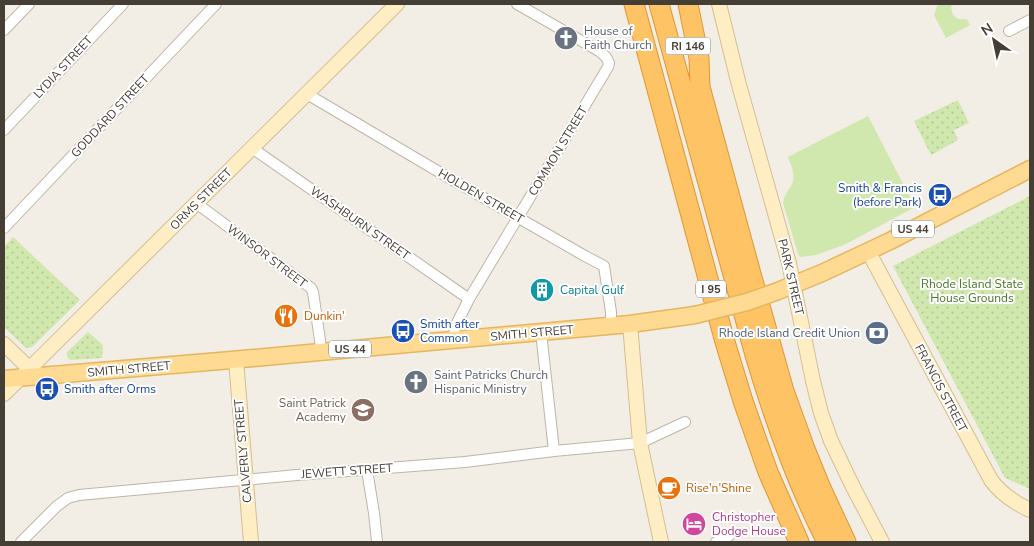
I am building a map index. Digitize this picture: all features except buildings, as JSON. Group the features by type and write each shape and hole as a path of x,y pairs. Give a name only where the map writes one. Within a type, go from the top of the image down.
{"highway":[{"name":"I 95","path":"632,4 743,401 768,472 799,542"},
{"name":"I 95","path":"659,4 766,392 795,473 826,542"},
{"name":"RI 146","path":"677,4 700,87"},
{"path":"688,4 699,58 700,87 784,391 812,468 846,542"}],"main road":[{"name":"SMITH STREET","path":"23,375 236,360 611,326 695,315 778,292 906,233 1030,169"}],"street":[{"path":"4,30 28,4"},
{"name":"LYDIA STREET","path":"4,130 123,4"},
{"name":"GODDARD STREET","path":"4,228 216,4"},
{"name":"ORMS STREET","path":"4,394 397,4"},
{"name":"COMMON STREET","path":"454,340 455,327 469,299 609,63 606,56 599,51 517,4"},
{"name":"PARK STREET","path":"719,4 739,85 794,285 815,392 828,432 852,487 882,542"},
{"path":"1009,31 1030,20"},
{"name":"HOLDEN STREET","path":"307,94 518,218 604,266 611,312 611,326"},
{"name":"WASHBURN STREET","path":"252,148 469,299"},
{"name":"WINSOR STREET","path":"196,203 311,288 321,352"},
{"name":"FRANCIS STREET","path":"868,251 991,480 1007,496 1030,510"},
{"path":"630,324 640,443 661,542"},
{"path":"540,332 554,451"},
{"path":"4,344 23,375"},
{"name":"CALVERLY STREET","path":"236,360 251,542"},
{"name":"JEWETT STREET","path":"22,542 57,506 68,498 79,495 465,462 640,443 685,422"},
{"path":"367,470 377,542"},
{"path":"716,542 729,536"}],"green space":[{"path":"938,4 954,4 951,7 953,15 958,19 967,19 970,25 946,38 934,15"},
{"path":"958,100 969,123 954,130 958,140 931,155 914,121"},
{"path":"868,116 915,207 846,244 816,255 801,257 798,254 783,203 792,184 793,177 793,170 788,157"},
{"name":"Rhode Island State House Grounds","path":"1030,196 1030,489 1005,478 893,266"},
{"path":"13,237 80,300 32,347 26,348 4,327 4,247"},
{"path":"88,332 103,345 102,358 70,360 67,352"}],"place":[{"name":"House of Faith Church","path":"566,38"},
{"name":"Smith & Francis (before Park)","path":"940,195"},
{"name":"Capital Gulf","path":"542,290"},
{"name":"Dunkin'","path":"286,316"},
{"name":"Smith after Common","path":"403,331"},
{"name":"Rhode Island Credit Union","path":"877,333"},
{"name":"Saint Patricks Church Hispanic Ministry","path":"416,382"},
{"name":"Smith after Orms","path":"47,389"},
{"name":"Saint Patrick Academy","path":"363,410"},
{"name":"Rise'n'Shine","path":"669,488"},
{"name":"Christopher Dodge House","path":"694,524"}]}
